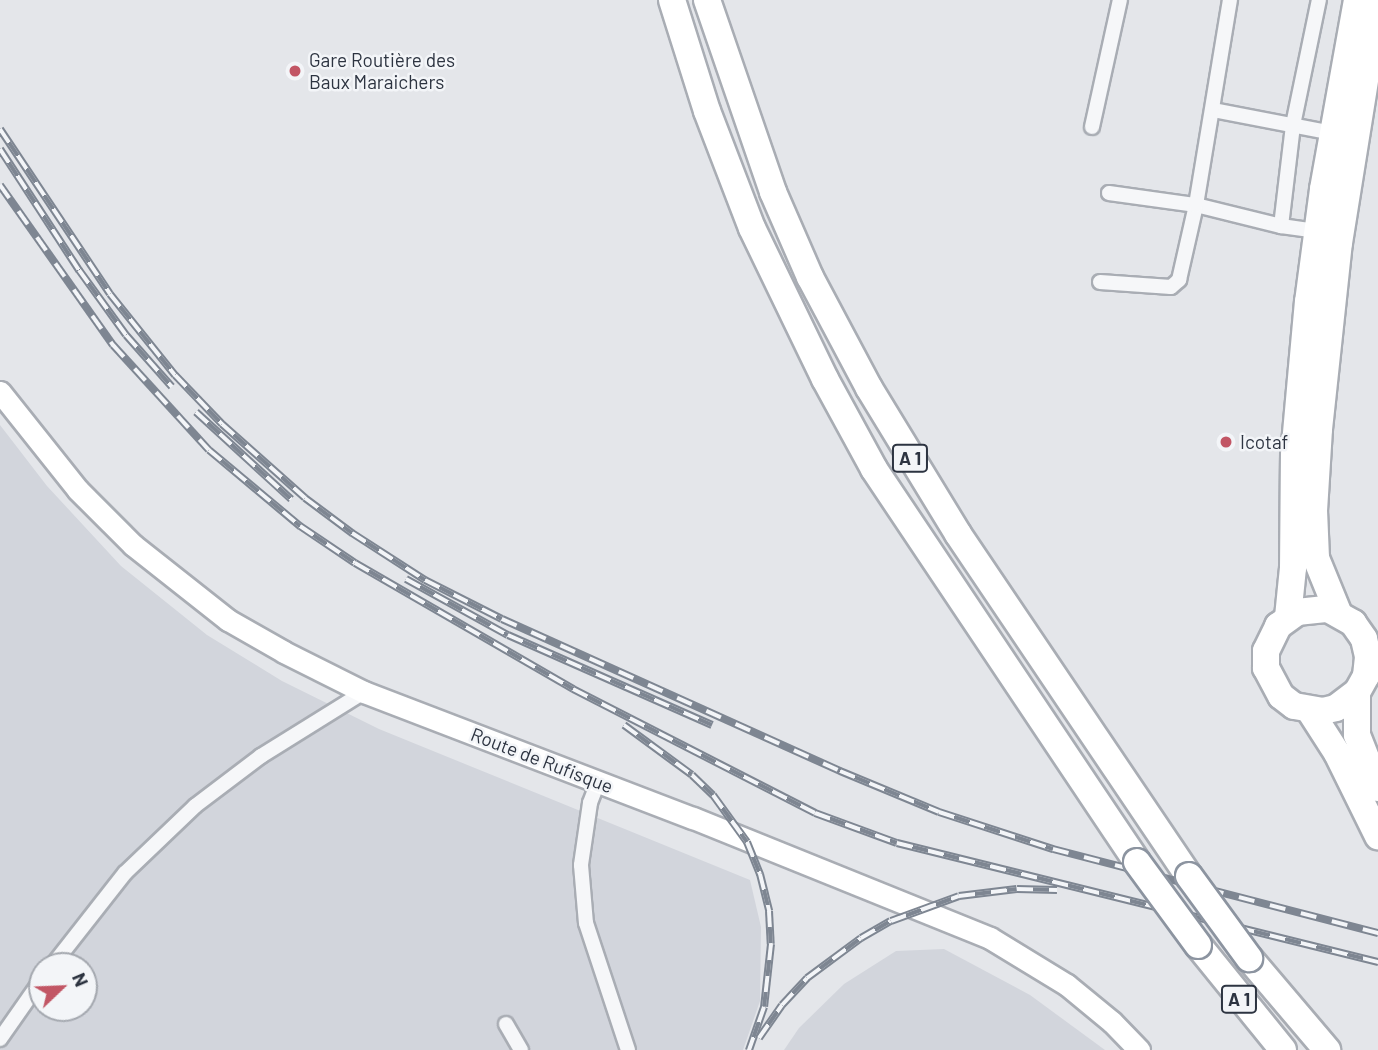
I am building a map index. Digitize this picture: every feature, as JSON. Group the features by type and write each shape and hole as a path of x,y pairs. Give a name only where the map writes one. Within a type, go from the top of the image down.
{"highway":[{"name":"A 1","path":"672,0 707,111 752,228 825,379 874,470 1137,862 1198,945 1283,1050"},
{"name":"A 1","path":"707,0 773,192 810,277 869,388 958,534 1189,876 1250,958 1327,1050"},
{"path":"1288,617 1293,568 1294,456 1318,231 1357,0"},
{"path":"1338,612 1307,609 1288,617 1270,638 1266,668 1281,696 1294,706 1310,711 1336,708 1357,692 1366,676 1368,657 1364,639 1353,623 1338,612 1321,577 1314,538 1319,429 1339,243 1378,0"},
{"path":"1357,692 1357,735 1378,788"},
{"path":"1310,711 1337,753 1378,836"}],"main road":[{"name":"Route de Rufisque","path":"0,392 78,490 133,545 228,620 273,646 365,692 990,938 1067,985 1112,1022 1139,1050"}],"street":[{"path":"1092,127 1120,0"},
{"path":"1100,282 1175,285 1196,205 1230,0"},
{"path":"1281,226 1293,125 1318,0"},
{"path":"1213,110 1333,133"},
{"path":"1109,193 1196,205 1281,226 1318,231"},
{"path":"63,952 125,873 195,806 261,756 365,692"},
{"path":"598,782 590,803 581,866 583,898 591,944 628,1050"},
{"path":"0,1039 28,999"},
{"path":"506,1024 521,1050"}],"shaded area":[{"path":"0,425 47,486 121,566 207,635 282,681 379,729 750,880 761,927 760,1001 743,1050 0,1050"},
{"path":"944,949 1030,995 1105,1050 784,1050 799,1028 844,984 896,951"}],"railway":[{"path":"0,129 110,294 175,375 222,424 305,498 352,533 425,580 502,619 840,771 939,812 1053,849 1378,933"},
{"path":"0,149 79,270 126,335 172,387"},
{"path":"0,185 113,345 209,450 300,526 355,563 573,689 815,813 897,843 1378,962"},
{"path":"196,412 291,499"},
{"path":"406,579 508,635 712,725"},
{"path":"624,725 692,775 713,795 747,842 760,874 769,911 771,944 764,1007 749,1050"},
{"path":"759,1038 782,1005 807,978 861,938 891,921 959,896 1017,889 1057,890"}],"place":[{"name":"Gare Routière des Baux Maraichers","path":"295,71"},
{"name":"Icotaf","path":"1226,442"}]}
